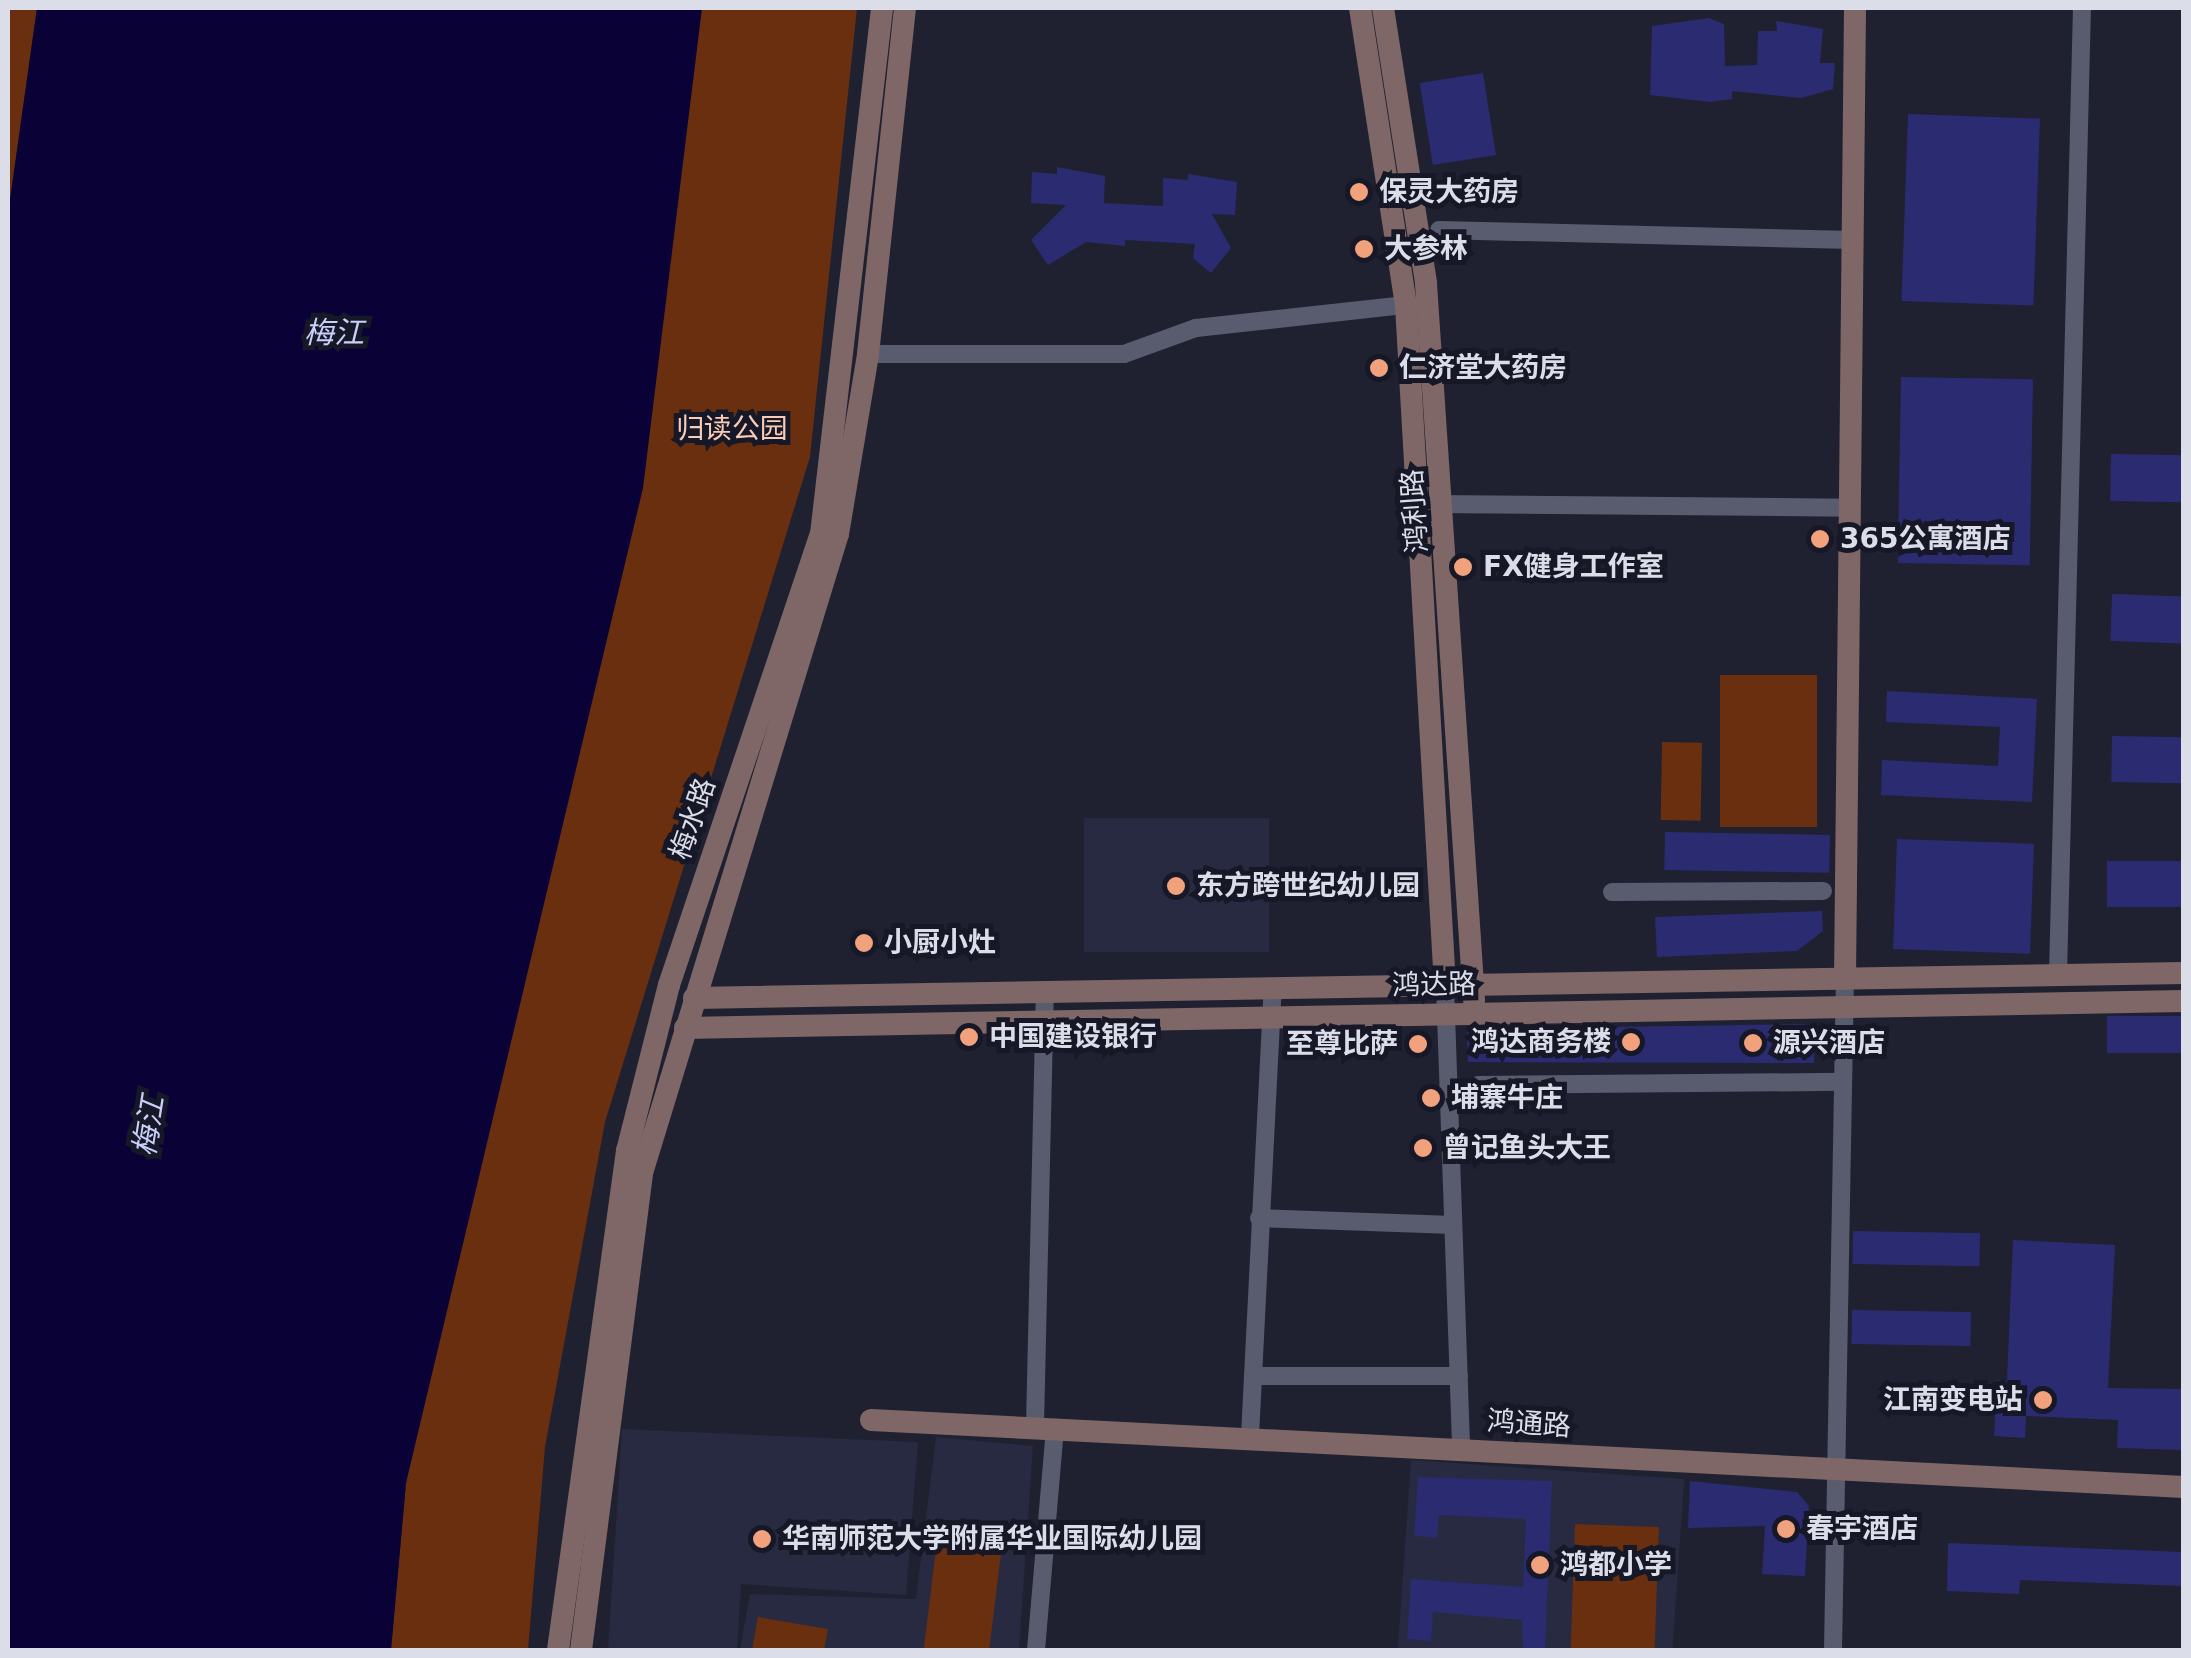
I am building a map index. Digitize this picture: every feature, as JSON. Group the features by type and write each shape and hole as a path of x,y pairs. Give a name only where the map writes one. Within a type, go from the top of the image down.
{"street":[{"name":"梅水路","path":"558,1650 627,1151 669,985 822,534 882,8"},
{"name":"梅水路","path":"581,1650 625,1263 684,1028 838,534 868,354 905,8"},
{"name":"鸿利路","path":"1360,8 1406,305 1421,504 1445,986"},
{"name":"鸿利路","path":"1383,8 1426,284 1445,504 1475,1014"},
{"path":"1833,1650 1856,8"},
{"path":"2058,975 2082,8"},
{"path":"1439,230 1853,240"},
{"path":"868,354 1124,354 1196,328 1406,305"},
{"path":"1421,504 1850,508"},
{"path":"1612,892 1823,891"},
{"name":"鸿达路","path":"694,998 2184,973"},
{"path":"1445,986 1461,1450"},
{"path":"1250,1436 1272,989"},
{"path":"1036,1650 1045,1427 1045,993"},
{"name":"鸿达路","path":"684,1028 2184,1002"},
{"path":"1478,1084 1843,1082"},
{"path":"1260,1218 1453,1225"},
{"path":"1253,1376 1458,1376"},
{"name":"鸿通路","path":"871,1420 1250,1436 1836,1474 2184,1487"}],"shaded area":[{"name":"东方跨世纪幼儿园","path":"1084,818 1269,818 1269,952 1084,952"},
{"name":"华南师范大学附属华业国际幼儿园","path":"622,1429 918,1442 906,1595 741,1584 737,1650 608,1650"},
{"path":"936,1437 1033,1446 1019,1650 740,1650 750,1594 916,1599"},
{"name":"鸿都小学","path":"1411,1460 1684,1479 1672,1650 1398,1650"}],"green space":[{"path":"8,8 37,8 8,214"},
{"name":"归读公园","path":"702,8 857,8 810,457 605,1122 545,1447 528,1650 391,1650 406,1483"},
{"path":"1720,675 1817,675 1817,827 1720,827"},
{"path":"1662,742 1702,743 1701,821 1661,820"},
{"path":"1575,1524 1659,1527 1655,1650 1571,1650"},
{"path":"939,1525 1004,1533 989,1650 924,1650"},
{"path":"758,1617 828,1629 824,1650 752,1650"}],"water":[{"name":"梅江","path":"37,8 702,8 643,488 406,1483 391,1650 8,1650 8,214"}],"building":[{"path":"1709,18 1724,24 1725,66 1757,65 1758,31 1777,31 1776,21 1823,29 1820,63 1835,63 1833,89 1801,98 1732,91 1732,99 1710,102 1650,95 1652,26"},
{"path":"1483,73 1496,155 1433,165 1420,83"},
{"path":"1908,114 2040,119 2033,305 1901,301"},
{"path":"1057,167 1105,176 1104,203 1163,206 1163,178 1188,180 1188,174 1237,182 1235,215 1212,214 1231,248 1211,273 1193,258 1195,244 1125,240 1125,246 1086,242 1048,265 1031,240 1066,205 1031,203 1032,172 1057,174"},
{"path":"1901,377 2033,379 2030,565 1898,563"},
{"path":"2111,454 2184,455 2183,502 2110,501"},
{"path":"2112,594 2184,597 2182,643 2110,641"},
{"path":"1887,691 2037,699 2032,802 1881,795 1882,760 1998,766 2000,727 1886,722"},
{"path":"2112,736 2184,737 2183,783 2111,782"},
{"path":"1665,832 1830,835 1829,873 1664,870"},
{"path":"1897,839 2034,844 2030,954 1893,949"},
{"path":"2107,861 2184,861 2184,907 2107,907"},
{"path":"1822,911 1823,931 1797,951 1657,957 1655,917"},
{"path":"2107,1016 2184,1016 2184,1053 2107,1053"},
{"path":"1815,1024 1814,1063 1468,1062 1467,1029"},
{"path":"1853,1231 1980,1233 1979,1266 1852,1264"},
{"path":"2013,1240 2115,1245 2108,1388 2184,1389 2184,1450 2117,1448 2118,1420 2026,1416 2025,1438 1994,1436 1997,1380 2007,1380"},
{"path":"1852,1310 1971,1312 1970,1346 1851,1344"},
{"path":"1418,1477 1552,1481 1545,1650 1523,1650 1522,1620 1433,1612 1431,1641 1407,1639 1411,1579 1523,1587 1526,1519 1439,1515 1437,1538 1414,1536"},
{"name":"春宇酒店","path":"1690,1481 1797,1492 1809,1506 1805,1576 1762,1574 1765,1526 1688,1528"},
{"path":"1948,1543 2184,1552 2184,1586 2020,1580 2019,1594 1947,1591"}],"place":[{"name":"保灵大药房","path":"1359,192"},
{"name":"大参林","path":"1364,249"},
{"name":"仁济堂大药房","path":"1379,368"},
{"name":"365公寓酒店","path":"1820,539"},
{"name":"FX健身工作室","path":"1463,567"},
{"name":"东方跨世纪幼儿园","path":"1176,886"},
{"name":"小厨小灶","path":"864,943"},
{"name":"中国建设银行","path":"969,1037"},
{"name":"鸿达商务楼","path":"1631,1042"},
{"name":"源兴酒店","path":"1753,1043"},
{"name":"至尊比萨","path":"1418,1044"},
{"name":"埔寨牛庄","path":"1431,1098"},
{"name":"曾记鱼头大王","path":"1423,1148"},
{"name":"江南变电站","path":"2043,1400"},
{"name":"春宇酒店","path":"1786,1529"},
{"name":"华南师范大学附属华业国际幼儿园","path":"762,1539"},
{"name":"鸿都小学","path":"1540,1565"}]}
